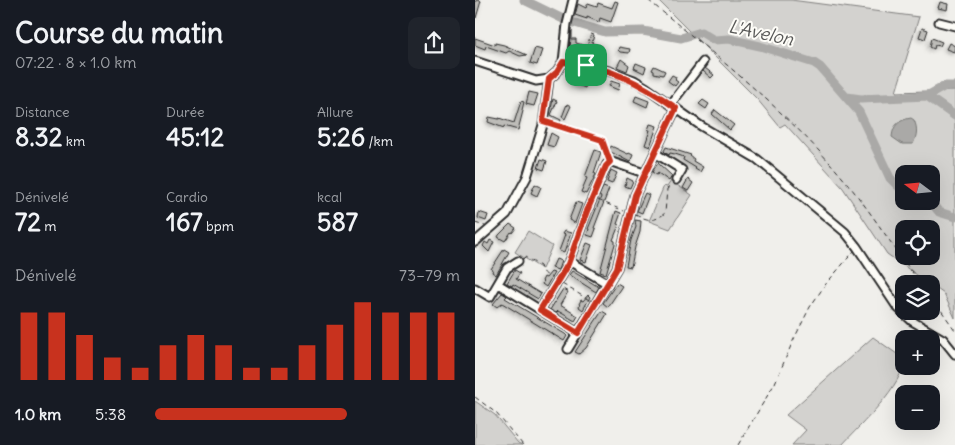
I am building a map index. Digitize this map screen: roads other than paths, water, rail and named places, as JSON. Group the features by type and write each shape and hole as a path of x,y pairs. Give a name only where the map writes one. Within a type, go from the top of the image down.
{"street":[{"path":"476,63 536,81 549,79 557,72 563,62 567,22 573,0"},
{"path":"939,22 955,26"},
{"path":"563,62 591,66 643,85 701,126 757,159 841,228 857,247 897,307 912,321 943,339 955,354"},
{"path":"568,349 608,284 620,259 629,213 644,173 655,153 673,106 703,62"},
{"path":"475,242 507,214 525,182 543,121 549,79"},
{"path":"655,153 682,170 676,180"},
{"path":"540,310 569,261 606,166 610,162 644,173"},
{"path":"475,288 490,297 507,268 518,261"},
{"path":"569,261 608,284"},
{"path":"497,284 578,333"}],"waterway":[{"name":"L'Avelon","path":"524,0 565,20 605,32 643,31 681,38 701,32 714,40 729,39 760,46 814,63 820,67 859,112 890,178 895,183"},
{"path":"927,96 945,86 955,86"},
{"path":"847,97 861,99 927,96 955,116"},
{"name":"L'Avelon","path":"937,210 955,217"}]}
